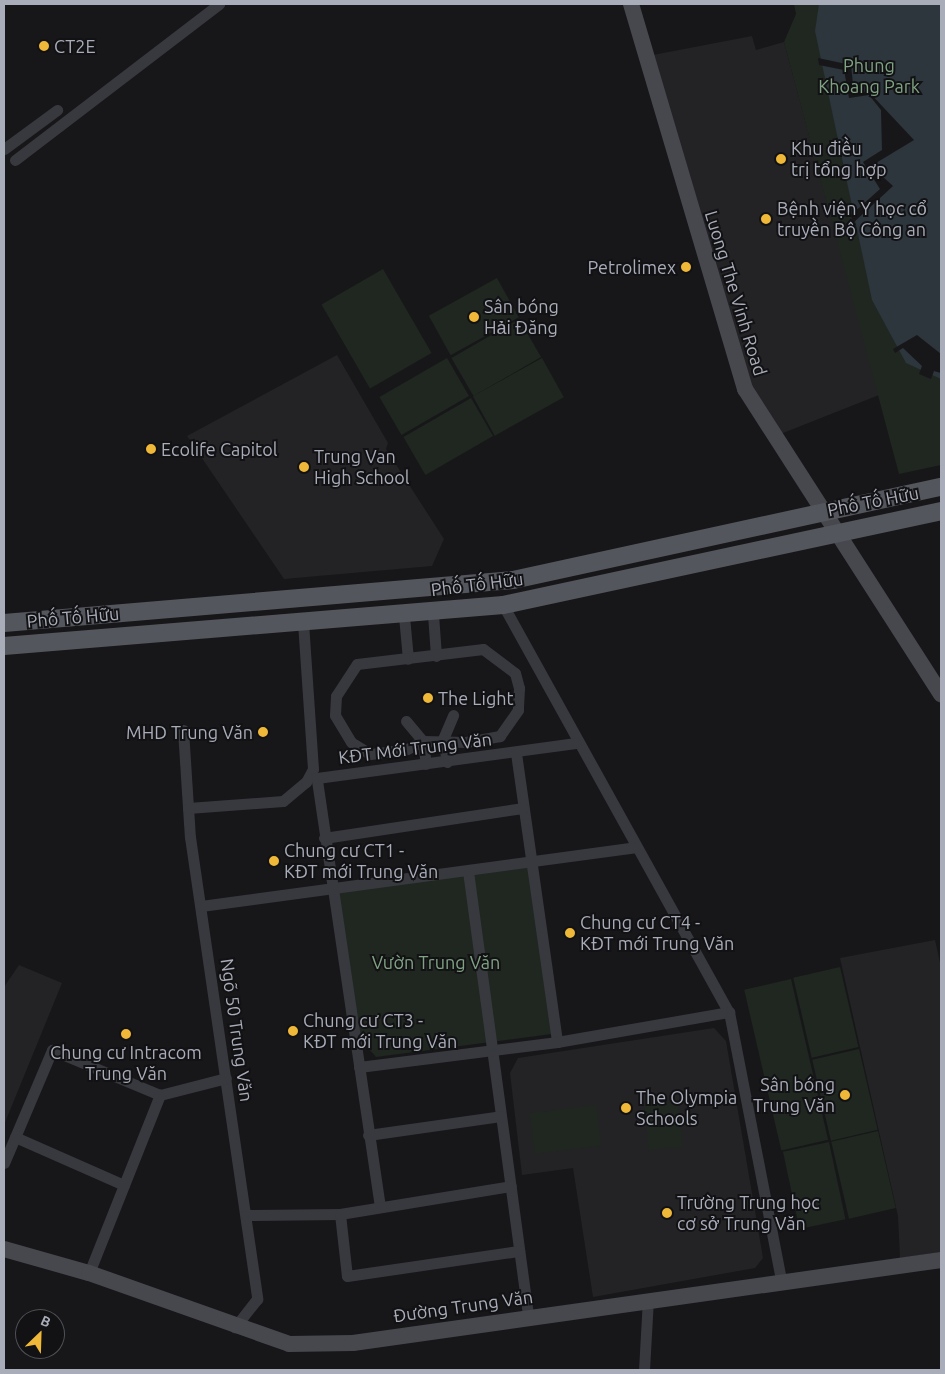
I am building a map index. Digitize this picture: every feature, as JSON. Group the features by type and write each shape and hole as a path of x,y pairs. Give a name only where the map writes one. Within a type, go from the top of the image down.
{"main road":[{"name":"Phố Tố Hữu","path":"4,623 298,601 512,580 821,511 941,487"},
{"name":"Phố Tố Hữu","path":"4,646 432,614 503,605 941,511"},
{"path":"298,601 301,624"}],"street":[{"path":"15,160 219,4"},
{"name":"Luong The Vinh Road","path":"631,4 736,367 745,389 835,535 941,694"},
{"path":"4,149 57,110"},
{"path":"503,605 576,743 729,1012 781,1279"},
{"path":"432,614 436,656"},
{"path":"404,616 408,659"},
{"path":"188,808 283,801 306,782 313,769 301,624"},
{"path":"483,649 515,673 519,688 518,710 500,736 465,742 443,739 423,741 407,749 370,754 351,742 335,715 336,696 357,664 408,659 483,649"},
{"path":"447,762 443,739 453,715"},
{"path":"406,721 423,741 426,764"},
{"name":"Ngõ 50 Trung Văn","path":"183,730 188,808 257,1299 235,1326"},
{"name":"KĐT Mới Trung Văn","path":"380,1207 324,838 317,778 516,753 576,743"},
{"path":"516,753 557,1042"},
{"path":"324,838 523,808"},
{"path":"201,906 333,890 635,848"},
{"path":"468,870 528,1317"},
{"path":"359,1066 492,1048 557,1042 729,1012"},
{"path":"4,1163 52,1050 160,1095 226,1078"},
{"path":"89,1273 160,1095"},
{"path":"368,1135 501,1116"},
{"path":"15,1137 124,1185"},
{"path":"246,1215 340,1214 510,1186"},
{"path":"340,1214 347,1276 519,1251"},
{"name":"Đường Trung Văn","path":"4,1249 89,1273 289,1344 353,1342 781,1279 941,1260"},
{"path":"644,1370 648,1299"}],"shaded area":[{"name":"Phung Khoang Park","path":"819,4 941,4 941,379 906,363 872,300 815,31"},
{"name":"Bệnh viện Y học cổ truyền Bộ Công an","path":"752,36 756,50 784,42 879,395 778,435 749,382 653,55"},
{"name":"Trung Van High School","path":"337,355 388,443 386,449 444,539 432,566 284,579 187,436"},
{"path":"935,940 941,967 941,1252 900,1258 898,1216 840,958"},
{"path":"19,965 62,983 4,1125 4,987"},
{"path":"714,1028 726,1041 763,1258 755,1268 593,1297 573,1168 522,1175 510,1073 518,1058"}],"green space":[{"name":"Phung Khoang Park","path":"794,4 941,4 941,465 899,474 784,42 796,14"},
{"path":"383,269 432,353 370,389 322,304"},
{"name":"Sân bóng Hải Đăng","path":"497,278 519,317 451,355 429,316"},
{"name":"Sân bóng Hải Đăng","path":"519,319 541,357 473,396 451,358"},
{"name":"Sân bóng Hải Đăng","path":"447,358 469,396 401,435 379,397"},
{"name":"Sân bóng Hải Đăng","path":"542,358 564,397 495,436 473,396"},
{"path":"471,398 493,436 425,475 403,437"},
{"name":"Vườn Trung Văn","path":"530,862 552,1034 376,1057 352,1030 333,889"},
{"name":"Sân bóng Trung Văn","path":"840,967 858,1047 812,1058 793,978"},
{"path":"791,979 828,1140 781,1151 744,990"},
{"name":"Sân bóng Trung Văn","path":"859,1049 878,1130 831,1141 812,1060"},
{"path":"678,1102 683,1147 649,1150 644,1106"},
{"path":"596,1105 601,1146 534,1154 529,1113"},
{"name":"Sân bóng Trung Văn","path":"878,1131 896,1208 849,1219 831,1142"},
{"name":"Sân bóng Trung Văn","path":"829,1142 845,1219 799,1229 783,1152"}],"pier":[{"path":"818,58 851,65 854,94 868,91 914,140 871,166 893,186 853,223 851,215 880,189 863,162 882,150 881,110 869,95 849,98 844,70 819,65"},
{"path":"917,335 941,354 941,373 934,371 931,379 919,374 922,366 903,348 895,353 893,349"}],"place":[{"name":"CT2E","path":"44,46"},
{"name":"Khu điều trị tổng hợp","path":"781,159"},
{"name":"Bệnh viện Y học cổ truyền Bộ Công an","path":"766,219"},
{"name":"Petrolimex","path":"686,267"},
{"name":"Sân bóng Hải Đăng","path":"474,317"},
{"name":"Ecolife Capitol","path":"151,449"},
{"name":"Trung Van High School","path":"304,467"},
{"name":"The Light","path":"428,698"},
{"name":"MHD Trung Văn","path":"263,732"},
{"name":"Chung cư CT1 - KĐT mới Trung Văn","path":"274,861"},
{"name":"Chung cư CT4 - KĐT mới Trung Văn","path":"570,933"},
{"name":"Chung cư CT3 - KĐT mới Trung Văn","path":"293,1031"},
{"name":"Chung cư Intracom Trung Văn","path":"126,1034"},
{"name":"Sân bóng Trung Văn","path":"845,1095"},
{"name":"The Olympia Schools","path":"626,1108"},
{"name":"Trường Trung học cơ sở Trung Văn","path":"667,1213"}]}
